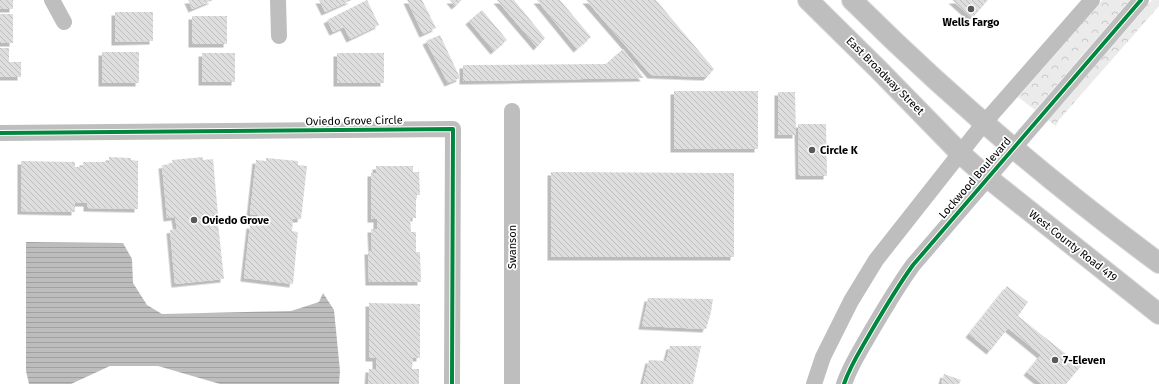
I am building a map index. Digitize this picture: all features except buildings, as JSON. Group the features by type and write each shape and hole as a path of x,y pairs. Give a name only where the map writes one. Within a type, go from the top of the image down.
{"main road":[{"name":"East Broadway Street","path":"808,0 961,154 988,178"},
{"path":"852,0 924,68 1013,148 1101,220 1159,263"},
{"name":"West County Road 419","path":"988,178 1159,314"}],"street":[{"path":"52,0 64,22"},
{"path":"278,0 279,36"},
{"path":"814,384 823,357 851,301 876,260 984,123 1092,0"},
{"name":"Lockwood Boulevard","path":"844,384 852,364 895,289 913,265 1141,0"},
{"name":"Swanson","path":"512,111 512,384"},
{"name":"Oviedo Grove Circle","path":"0,133 453,129 452,384"}],"green space":[{"path":"1102,0 1130,0 1035,110 1018,97"},
{"path":"1152,0 1159,0 1159,6 1058,121 1056,126 1048,120"}],"shaded area":[{"path":"26,242 123,243 132,259 133,283 147,305 162,314 291,311 319,302 323,293 334,310 340,371 339,384 220,384 158,366 110,366 71,384 29,384 26,371"}],"cycle path":[{"path":"844,384 852,365 869,335 913,265 1141,0"},
{"path":"0,133 453,129 452,384"}],"place":[{"name":"Wells Fargo","path":"971,9"},
{"name":"Circle K","path":"812,150"},
{"name":"Oviedo Grove","path":"194,220"},
{"name":"7-Eleven","path":"1055,360"}]}
